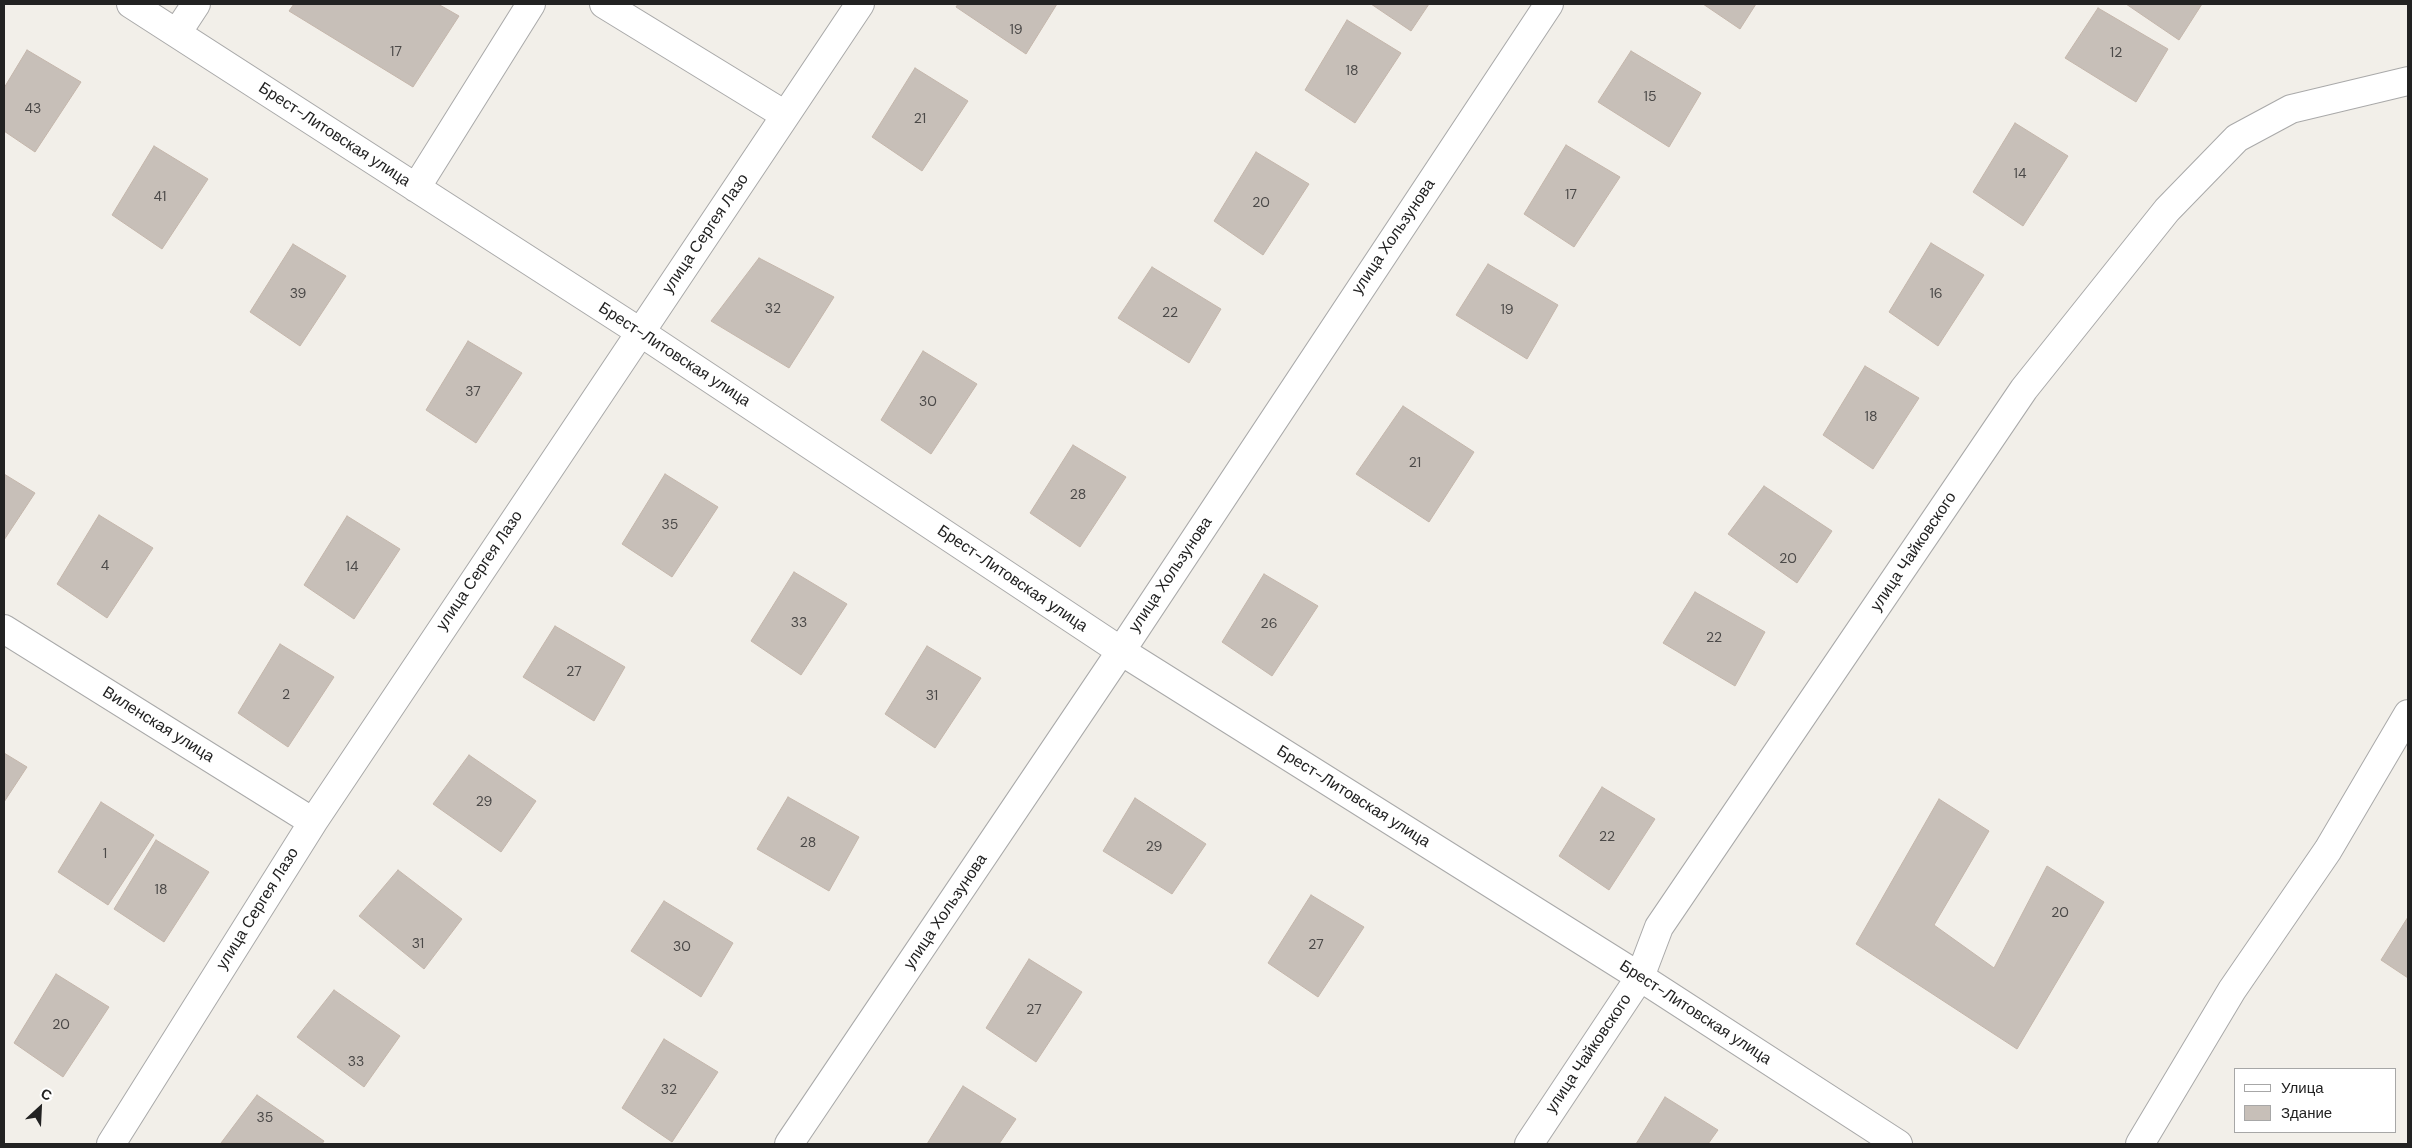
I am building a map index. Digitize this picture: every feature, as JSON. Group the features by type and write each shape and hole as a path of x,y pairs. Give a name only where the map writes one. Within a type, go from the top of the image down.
{"street":[{"name":"Брест-Литовская улица","path":"131,4 640,332 1121,651 1640,977 1898,1144"},
{"path":"177,33 196,4"},
{"path":"416,188 531,4"},
{"path":"604,4 785,115"},
{"name":"улица Сергея Лазо","path":"111,1144 313,822 860,4"},
{"name":"улица Хользунова","path":"789,1144 1121,651 1549,4"},
{"name":"улица Чайковского","path":"1529,1144 1640,977 1659,927 2024,389 2167,210 2237,138 2290,109 2408,81"},
{"name":"Виленская улица","path":"4,629 313,822"},
{"path":"2140,1144 2232,990 2328,850 2408,714"}],"building":[{"path":"294,4 438,4 459,16 413,87 289,11"},
{"path":"958,4 1057,4 1026,54 956,7"},
{"path":"1371,4 1429,4 1411,31"},
{"path":"1703,4 1756,4 1740,29"},
{"path":"2126,4 2202,4 2179,40"},
{"path":"2098,8 2168,49 2136,102 2065,58"},
{"path":"1347,20 1401,53 1355,123 1305,90"},
{"path":"27,50 81,82 35,152 4,131 4,88"},
{"path":"1631,51 1701,93 1669,147 1598,102"},
{"path":"915,68 968,101 922,171 872,137"},
{"path":"2015,123 2068,156 2023,226 1973,192"},
{"path":"1566,145 1620,177 1574,247 1524,214"},
{"path":"154,146 208,179 162,249 112,215"},
{"path":"1256,152 1309,184 1263,255 1214,221"},
{"path":"1931,243 1984,275 1938,346 1889,312"},
{"path":"293,244 346,276 300,346 250,312"},
{"path":"759,258 834,297 789,368 711,321"},
{"path":"1488,264 1558,305 1527,359 1456,315"},
{"path":"1152,267 1221,309 1189,363 1118,318"},
{"path":"468,341 522,373 476,443 426,410"},
{"path":"923,351 977,384 931,454 881,420"},
{"path":"1865,366 1919,398 1873,469 1823,435"},
{"path":"1403,406 1474,452 1429,522 1356,474"},
{"path":"1073,445 1126,477 1080,547 1030,513"},
{"path":"4,474 35,493 4,540"},
{"path":"665,474 718,507 672,577 622,544"},
{"path":"1764,486 1832,531 1797,583 1728,534"},
{"path":"99,515 153,548 107,618 57,584"},
{"path":"347,516 400,549 354,619 304,585"},
{"path":"794,572 847,604 801,675 751,641"},
{"path":"1264,574 1318,606 1272,676 1222,642"},
{"path":"1695,592 1765,632 1735,686 1663,643"},
{"path":"555,626 625,667 594,721 523,677"},
{"path":"280,644 334,677 288,747 238,713"},
{"path":"927,646 981,678 935,748 885,714"},
{"path":"4,753 27,767 4,802"},
{"path":"469,755 536,801 501,852 433,804"},
{"path":"1602,787 1655,819 1609,890 1559,856"},
{"path":"788,797 859,837 829,891 757,849"},
{"path":"1135,798 1206,844 1172,894 1103,851"},
{"path":"1939,799 1989,831 1934,925 1994,968 2047,866 2104,902 2017,1049 1856,944"},
{"path":"101,802 154,835 108,905 58,872"},
{"path":"156,840 209,872 164,942 114,909"},
{"path":"398,870 462,919 424,969 359,916"},
{"path":"1311,895 1364,927 1318,997 1268,963"},
{"path":"664,901 733,943 701,997 631,951"},
{"path":"2408,917 2408,978 2381,960"},
{"path":"1029,959 1082,992 1036,1062 986,1028"},
{"path":"56,974 109,1007 63,1077 14,1043"},
{"path":"334,990 400,1036 364,1087 297,1037"},
{"path":"664,1039 718,1072 672,1142 622,1108"},
{"path":"963,1086 1016,1119 999,1144 927,1144"},
{"path":"257,1095 324,1141 322,1144 221,1143"},
{"path":"1665,1097 1718,1130 1708,1144 1636,1144"}]}
